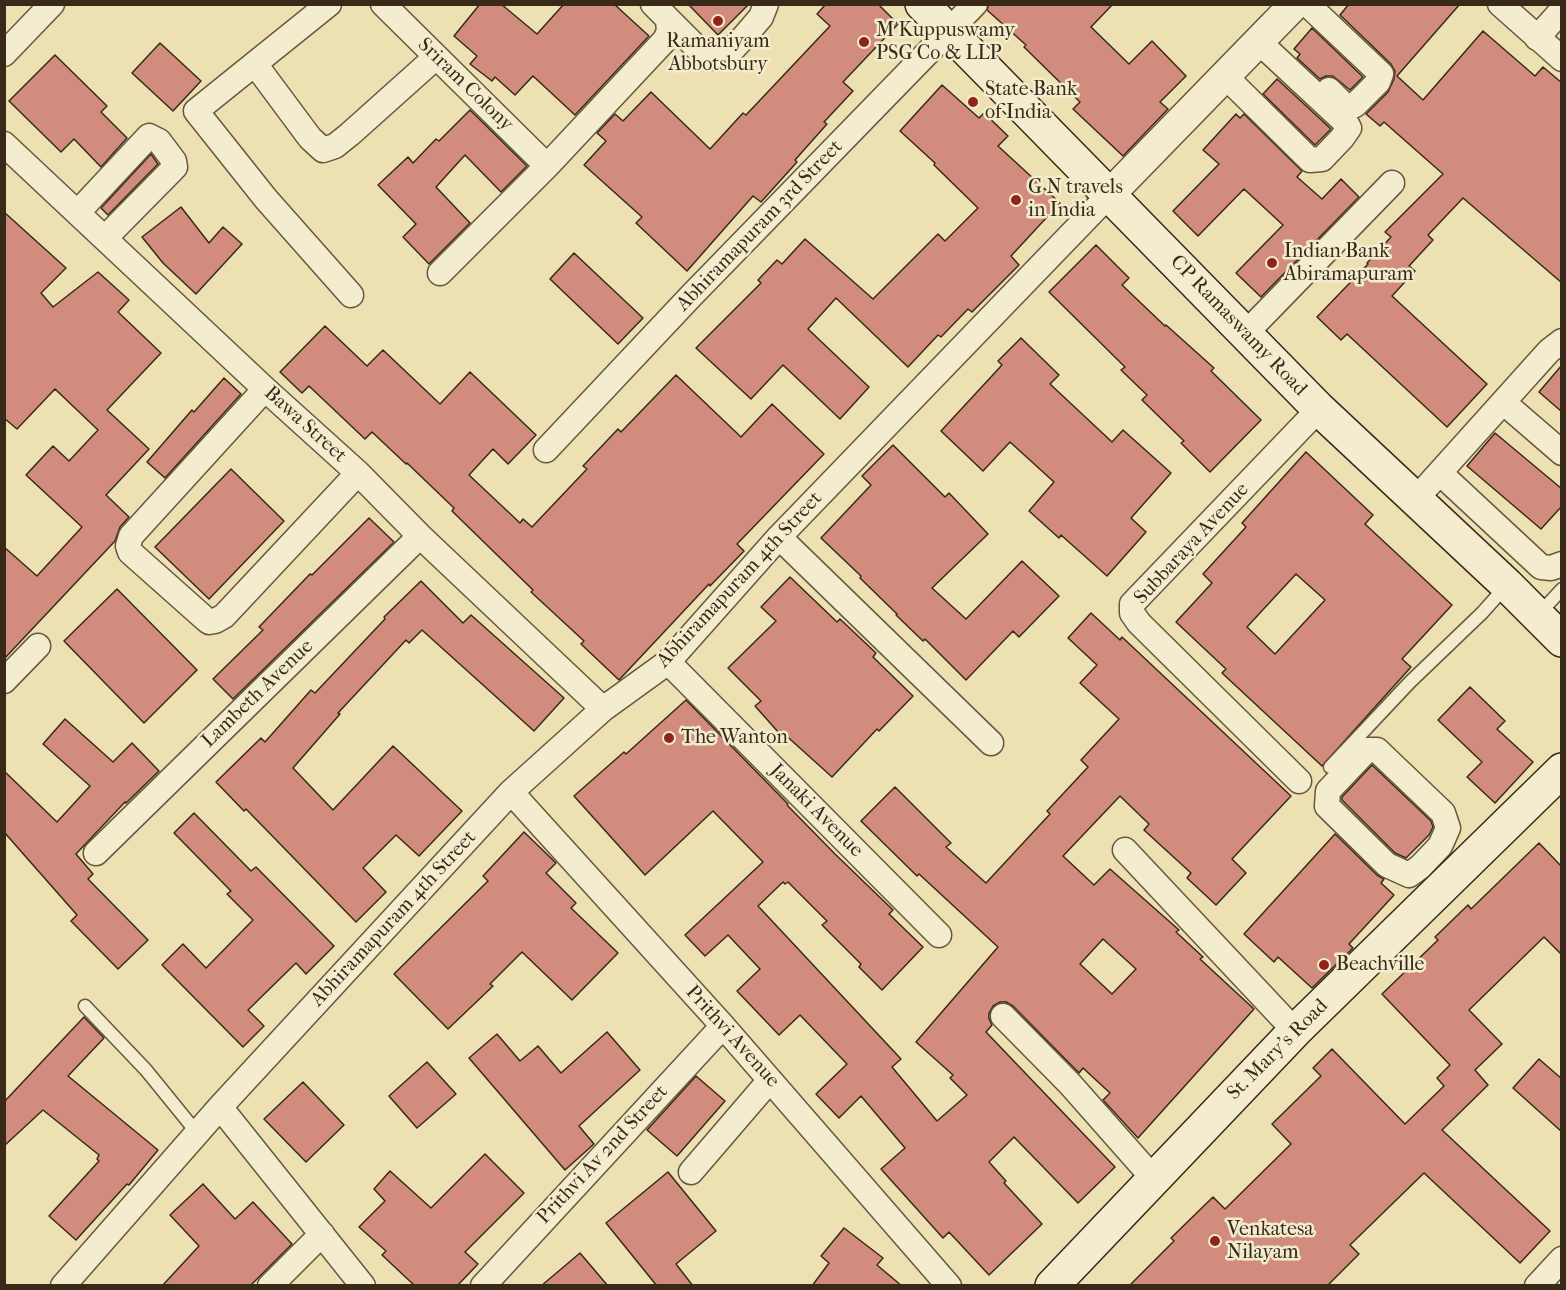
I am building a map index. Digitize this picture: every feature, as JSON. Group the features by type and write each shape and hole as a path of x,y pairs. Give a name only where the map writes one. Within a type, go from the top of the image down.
{"main road":[{"name":"CP Ramaswamy Road","path":"922,4 1319,409 1507,585 1562,640"},
{"name":"St. Mary's Road","path":"1052,1286 1295,1031 1434,896 1450,858 1562,770"}],"street":[{"path":"4,54 52,4"},
{"path":"329,4 196,111 266,199 351,295"},
{"name":"Sriram Colony","path":"383,4 547,166"},
{"path":"661,12 706,57 717,58 730,52 743,38 761,17 766,4"},
{"name":"Abhiramapuram 3rd Street","path":"546,450 691,296 975,4"},
{"name":"Abhiramapuram 4th Street","path":"63,1286 220,1107 511,792 603,709 668,662 779,537 1295,4"},
{"path":"1263,37 1346,105 1350,107 1355,105 1378,82 1381,74 1307,4"},
{"path":"1500,4 1562,59"},
{"path":"1537,38 1562,10"},
{"path":"440,273 547,166 665,40 669,31 661,12"},
{"path":"1225,76 1310,160 1322,159 1349,128 1263,37"},
{"path":"255,64 310,138 323,150 335,146 350,134 436,57"},
{"path":"78,212 149,136 159,141 174,161 175,167 105,238"},
{"name":"Bawa Street","path":"4,144 358,473 420,536 603,709"},
{"path":"1246,333 1392,183"},
{"path":"1415,500 1549,351 1562,341"},
{"path":"265,389 131,536 128,546 130,552 209,622 215,621 224,616 358,473"},
{"path":"1503,402 1562,453"},
{"name":"Subbaraya Avenue","path":"1299,781 1139,623 1132,613 1132,604 1319,409"},
{"path":"1440,473 1541,567 1551,568 1562,564"},
{"name":"Lambeth Avenue","path":"96,853 420,536"},
{"path":"779,537 991,743"},
{"path":"4,681 38,646"},
{"name":"Janaki Avenue","path":"668,662 939,935"},
{"path":"1409,875 1420,867 1450,858 1448,828 1443,813 1377,750 1367,750 1328,791 1327,806 1387,865 1409,875 1434,896"},
{"name":"Prithvi Avenue","path":"511,792 723,1026 949,1286"},
{"path":"1125,850 1295,1031"},
{"path":"1003,1016 1070,1084 1153,1178"},
{"name":"Prithvi Av 2nd Street","path":"491,1283 723,1026"},
{"path":"691,1172 770,1080"},
{"path":"220,1107 363,1286"},
{"path":"270,1286 322,1234"},
{"path":"1537,1286 1562,1259"}],"lane":[{"path":"1330,767 1410,682 1482,613 1507,585"},
{"path":"1537,616 1562,589"},
{"path":"85,1006 146,1070 198,1134"}],"building":[{"path":"480,4 501,4 537,34 564,4 614,4 649,36 575,115 533,76 515,95 495,77 492,81 470,64 477,56 454,36"},
{"name":"Ramaniyam Abbotsbury","path":"688,4 749,4 718,35"},
{"path":"826,4 878,4 898,24 843,82 853,91 824,122 827,124 795,160 797,162 761,202 753,196 687,271 636,223 642,217 584,165 606,141 597,133 615,114 623,121 651,92 710,149 743,113 746,115 830,26 817,14"},
{"path":"989,4 1113,4 1091,27 1129,64 1152,41 1186,76 1160,102 1168,109 1123,156 1073,109 1080,102 1024,47 1026,45 987,10"},
{"path":"1349,4 1460,4 1397,76 1423,100 1483,31 1535,76 1543,67 1562,83 1562,283 1463,198 1428,235 1433,240 1409,266 1415,271 1392,296 1487,384 1447,427 1347,334 1341,340 1317,317 1391,237 1385,232 1443,174 1384,122 1380,126 1366,114 1388,92 1395,71 1391,64 1340,15"},
{"path":"1312,28 1363,77 1350,90 1333,76 1320,79 1297,58 1300,54 1294,49"},
{"path":"160,43 201,81 173,111 132,73"},
{"path":"55,55 107,106 101,112 127,138 101,167 74,139 61,152 9,101"},
{"path":"1277,79 1331,129 1315,145 1263,94"},
{"path":"942,85 979,118 984,113 1008,136 998,146 1060,203 1011,256 1019,265 972,312 968,309 941,337 938,335 908,367 836,298 808,329 869,387 840,419 783,365 751,399 696,348 761,283 758,280 777,260 782,264 805,239 873,299 938,234 945,241 978,208 934,165 935,163 900,131"},
{"path":"470,110 527,166 501,192 465,155 436,187 470,223 429,264 403,237 416,224 378,185 408,157 413,163 436,139 439,141"},
{"path":"1236,114 1240,118 1244,114 1302,171 1297,177 1322,199 1341,179 1359,197 1261,297 1236,273 1283,225 1244,189 1198,236 1173,211 1219,164 1203,150"},
{"path":"151,154 158,164 108,215 101,208"},
{"path":"181,207 209,243 223,227 242,244 196,294 163,263 142,237"},
{"path":"4,212 66,268 41,293 53,307 98,272 129,300 118,312 161,353 107,410 149,449 106,495 129,517 120,527 115,541 4,659 4,547 37,576 82,527 26,475 53,446 69,461 98,430 55,389 17,429 4,418"},
{"path":"1096,245 1129,278 1122,285 1214,368 1211,371 1261,420 1210,472 1181,443 1184,441 1142,400 1147,395 1121,370 1125,367 1049,292"},
{"path":"574,253 643,318 618,344 550,279"},
{"path":"325,326 367,366 383,350 440,404 470,372 536,435 508,464 493,449 469,475 520,523 523,519 532,527 587,469 583,466 618,429 621,432 676,375 741,437 772,404 824,454 737,544 744,551 710,586 709,584 619,680 581,644 584,641 531,592 533,590 452,511 454,508 407,463 372,432 365,439 309,386 302,393 280,372"},
{"path":"1021,338 1059,375 1050,384 1112,442 1123,430 1171,473 1131,518 1146,532 1107,576 1061,535 1059,538 1029,511 1054,482 1010,442 983,471 941,431 1002,365 998,361"},
{"path":"1562,365 1562,412 1539,392"},
{"path":"224,378 241,394 165,478 147,462 192,410 194,412"},
{"path":"1495,433 1562,489 1562,506 1541,529 1467,466"},
{"path":"893,445 945,497 949,493 988,534 932,588 966,619 1022,561 1059,596 1019,637 1013,631 966,680 925,639 923,641 896,615 860,578 861,576 821,538 871,485 862,476"},
{"path":"1306,452 1373,515 1365,524 1452,605 1402,659 1411,667 1322,766 1222,673 1226,669 1176,622 1212,583 1203,574 1246,527 1242,523","holes":["1296,574 1325,600 1275,654 1247,627"]},
{"path":"231,469 284,521 209,599 155,547"},
{"path":"369,518 394,542 233,699 213,679 263,630 259,627 310,574 312,575"},
{"path":"790,577 837,622 840,619 876,653 873,657 913,696 879,731 877,729 832,777 781,731 779,733 755,706 761,701 728,668 776,621 761,607"},
{"path":"421,581 463,623 471,615 564,698 534,731 422,630 409,643 406,640 338,713 340,714 293,768 333,810 393,746 462,811 419,856 396,835 363,868 386,892 356,922 246,809 244,811 216,782 261,738 265,742 311,690 315,693 385,619 384,617"},
{"path":"117,589 197,670 144,723 64,641"},
{"path":"1091,613 1120,640 1122,637 1291,796 1232,859 1246,873 1216,905 1187,878 1191,873 1144,830 1149,824 1120,796 1063,856 1094,885 1110,869 1179,930 1176,932 1203,957 1200,959 1254,1009 1138,1138 1103,1100 1110,1093 1083,1068 1079,1073 1013,1006 1000,1002 993,1006 989,1013 992,1025 986,1032 1115,1167 1078,1203 1014,1137 989,1162 1006,1181 1004,1183 1042,1224 989,1275 949,1232 943,1238 881,1169 905,1148 861,1096 839,1118 816,1094 847,1064 800,1015 779,1035 737,991 760,969 728,935 705,956 685,935 763,862 713,811 645,875 574,796 624,752 626,754 686,700 835,854 893,910 889,914 923,947 882,990 859,967 861,964 822,925 827,921 788,882 785,884 783,882 758,906 901,1059 892,1067 937,1121 967,1095 950,1078 953,1075 916,1042 998,947 919,874 917,876 861,821 895,787 951,843 946,847 986,883 1050,814 1047,811 1088,767 1081,760 1119,719 1080,683 1097,665 1068,638","holes":["1103,939 1136,969 1112,994 1080,964"]},
{"path":"1470,687 1505,721 1497,729 1533,762 1495,803 1467,777 1482,762 1438,720"},
{"path":"65,719 113,762 132,743 159,771 125,802 76,854 93,874 88,879 148,940 118,969 71,921 77,915 4,832 4,771 57,822 90,786 43,744"},
{"path":"1372,765 1431,821 1433,827 1429,835 1406,858 1395,853 1342,800 1342,797"},
{"path":"194,813 251,871 256,867 334,946 306,974 296,963 248,1010 264,1026 243,1047 162,965 183,944 206,968 253,920 227,894 231,891 174,833"},
{"path":"524,832 556,863 546,873 576,903 571,908 618,953 572,1000 522,952 490,984 493,986 448,1029 394,974 488,881 483,876"},
{"path":"1335,834 1384,879 1381,883 1394,895 1349,944 1353,948 1312,988 1278,957 1274,962 1244,934"},
{"path":"1539,843 1562,867 1562,955 1544,937 1469,1010 1502,1044 1475,1070 1488,1085 1442,1130 1550,1231 1520,1263 1424,1173 1350,1245 1359,1254 1327,1286 1129,1286 1174,1241 1171,1238 1213,1197 1225,1209 1291,1144 1272,1124 1321,1076 1313,1068 1332,1049 1405,1124 1444,1086 1437,1078 1450,1065 1382,994 1438,940 1435,937 1468,905 1471,909"},
{"path":"84,1017 104,1038 68,1076 158,1150 129,1185 127,1184 76,1240 49,1216 99,1161 97,1159 99,1155 43,1110 4,1146 4,1102"},
{"path":"607,1032 640,1070 579,1126 594,1144 565,1170 469,1058 497,1034 520,1061 538,1046 561,1073"},
{"path":"1539,1059 1562,1079 1562,1132 1513,1088"},
{"path":"427,1062 456,1094 417,1128 389,1096"},
{"path":"696,1076 725,1101 677,1156 647,1130"},
{"path":"303,1082 344,1125 306,1162 264,1119"},
{"path":"485,1154 524,1193 465,1252 478,1264 457,1286 415,1286 382,1255 386,1251 359,1227 385,1201 374,1189 390,1171 431,1208"},
{"path":"668,1172 716,1231 676,1264 693,1286 657,1286 606,1223"},
{"path":"203,1184 235,1219 253,1202 292,1244 250,1286 162,1286 199,1246 170,1215"},
{"path":"844,1228 883,1258 877,1265 902,1286 812,1286 829,1263 821,1256"},
{"path":"580,1253 608,1286 541,1286"}],"place":[{"name":"Ramaniyam Abbotsbury","path":"718,21"},
{"name":"M Kuppuswamy PSG Co & LLP","path":"864,42"},
{"name":"State Bank of India","path":"973,102"},
{"name":"G N travels in India","path":"1016,200"},
{"name":"Indian Bank Abiramapuram","path":"1272,263"},
{"name":"The Wanton","path":"669,738"},
{"name":"Beachville","path":"1324,965"},
{"name":"Venkatesa Nilayam","path":"1215,1241"}]}
